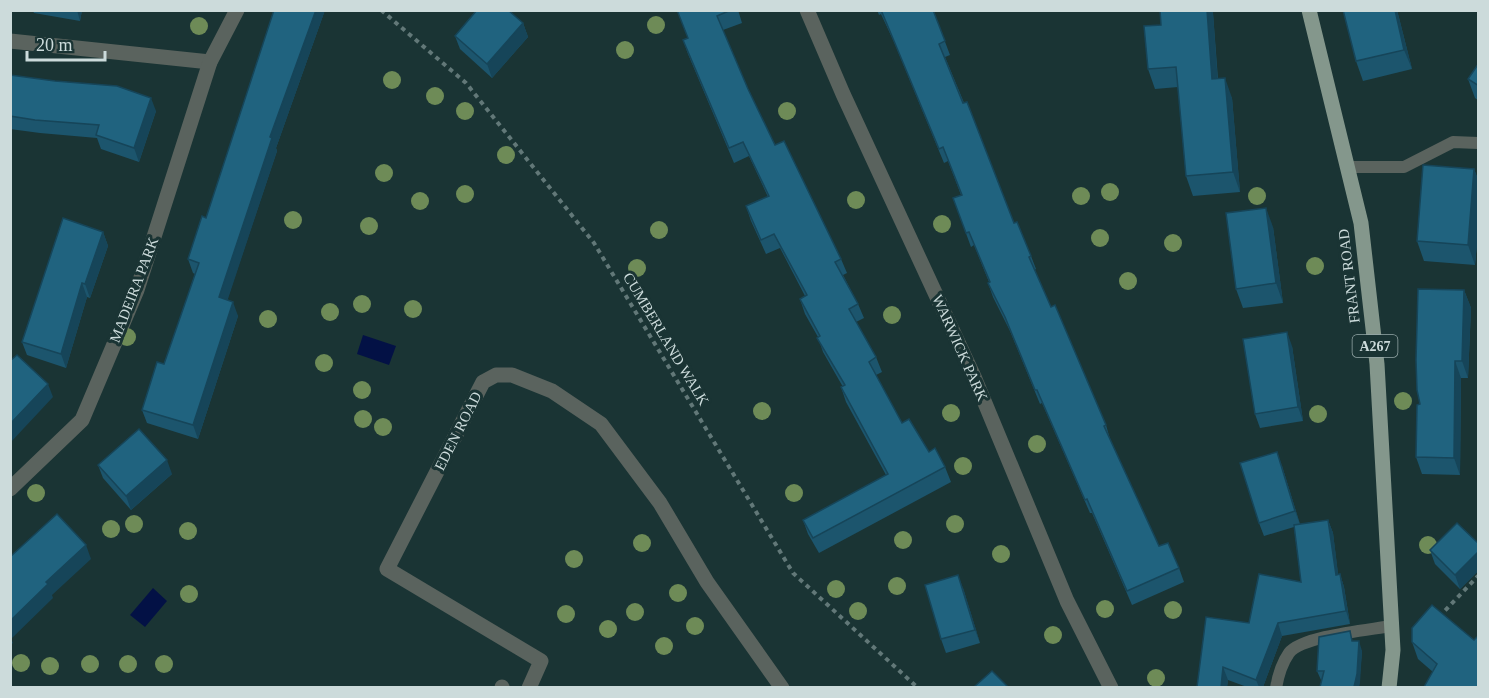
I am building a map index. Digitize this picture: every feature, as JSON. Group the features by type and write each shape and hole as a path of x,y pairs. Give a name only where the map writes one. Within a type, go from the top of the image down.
{"main road":[{"name":"FRANT ROAD","path":"1309,10 1361,223 1377,364 1393,650 1389,687"}],"street":[{"name":"MADEIRA PARK","path":"10,489 82,420 137,290 210,62 237,10"},
{"name":"WARWICK PARK","path":"807,10 843,94 975,379 1067,601 1111,687"},
{"path":"10,41 210,62"},
{"name":"EDEN ROAD","path":"529,687 541,661 387,569 483,382 495,375 512,375 552,391 601,423 660,503 706,582 782,687"}],"lane":[{"path":"1347,167 1404,167 1453,142 1479,143"},
{"path":"1276,687 1278,675 1290,651 1311,640 1391,626"}],"path":[{"name":"CUMBERLAND WALK","path":"381,10 466,82 594,243 793,573 918,687"},
{"path":"1431,625 1479,576"},
{"path":"1439,617 1447,623"}],"shaded area":[{"path":"363,335 396,346 389,365 357,354"},
{"path":"153,588 167,601 145,627 130,615"}],"building":[{"path":"274,10 316,10 270,137 272,138 219,297 233,302 193,425 142,410 157,362 164,364 199,263 188,259 202,216 206,218"},
{"path":"477,10 508,10 523,23 487,64 455,36"},
{"path":"677,10 731,10 717,16 775,145 784,141 841,259 835,262 858,304 849,309 876,357 869,362 902,423 909,419 929,452 935,448 945,467 813,538 803,520 888,474 841,387 845,385 817,338 820,336 800,299 807,295 774,234 761,240 746,206 769,196 743,142 729,148 683,40 688,38"},
{"path":"881,10 933,10 945,41 939,44 963,103 967,102 1014,223 1017,222 1031,256 1029,257 1051,307 1055,305 1106,425 1104,426 1159,546 1168,543 1179,568 1127,591 1087,499 1085,500 1037,390 1035,390 1005,317 988,283 990,282 969,232 966,233 953,198 962,195 943,147 939,149"},
{"path":"1160,10 1207,10 1212,79 1225,78 1233,172 1186,176 1176,67 1148,69 1144,26 1161,25"},
{"path":"1343,10 1395,10 1404,50 1356,61"},
{"path":"1479,63 1479,86 1468,79"},
{"path":"10,75 117,86 151,98 134,148 96,135 99,125 10,116"},
{"path":"1423,165 1474,169 1468,245 1417,241"},
{"path":"1266,208 1276,283 1236,289 1226,213"},
{"path":"63,218 103,232 85,284 82,283 61,354 22,342"},
{"path":"1418,289 1464,290 1462,361 1455,361 1454,458 1416,457 1417,405 1420,404 1416,360"},
{"path":"1287,332 1298,407 1255,414 1243,339"},
{"path":"17,355 48,384 10,424 10,361"},
{"path":"139,429 167,460 126,496 98,465"},
{"path":"1277,452 1295,511 1259,523 1240,463"},
{"path":"57,514 86,545 46,582 48,584 10,621 10,557"},
{"path":"1328,520 1336,575 1340,574 1346,611 1278,623 1256,680 1223,667 1221,687 1197,687 1206,617 1249,623 1259,574 1301,582 1294,525"},
{"path":"1457,523 1479,544 1479,551 1455,575 1430,550"},
{"path":"958,575 975,630 941,639 925,585"},
{"path":"1432,605 1474,640 1479,635 1479,687 1424,687 1437,664 1412,642 1412,628"},
{"path":"1350,631 1352,641 1359,641 1354,687 1320,687 1324,671 1317,671 1319,637"},
{"path":"992,671 1008,687 974,687"}]}
